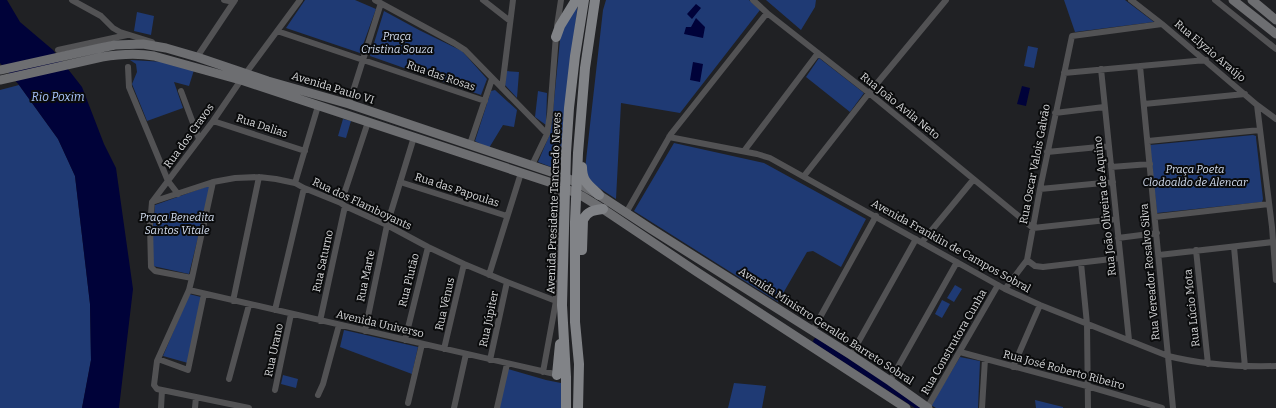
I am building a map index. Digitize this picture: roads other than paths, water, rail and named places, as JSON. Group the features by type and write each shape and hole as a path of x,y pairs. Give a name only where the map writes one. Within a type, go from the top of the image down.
{"main road":[{"path":"556,37 560,26 576,0"},
{"name":"Avenida Presidente Tancredo Neves","path":"566,408 561,376 563,228 566,153 574,63 584,0"},
{"name":"Avenida Presidente Tancredo Neves","path":"578,408 579,364 575,322 575,222 577,168 579,124 585,68 589,31 595,0"},
{"path":"1233,0 1276,34"},
{"path":"1252,0 1276,20"},
{"path":"589,31 590,47 582,151 582,175 583,179 599,195"},
{"name":"Avenida Paulo VI","path":"101,52 115,45 142,44 166,48 197,57 243,77 318,106 521,173 558,189 582,196 703,276"},
{"path":"0,70 101,52"},
{"path":"0,80 101,52"},
{"name":"Avenida Paulo VI","path":"101,52 142,54 243,77 268,81 349,104 557,174 578,183 626,213"},
{"path":"579,364 583,220 592,210 603,209"},
{"name":"Avenida Ministro Geraldo Barreto Sobral","path":"626,213 813,330 890,381 927,408"},
{"path":"646,238 651,235 651,229"},
{"path":"710,266 705,269 703,276 906,408"}],"street":[{"path":"72,0 102,16 116,31 166,48"},
{"path":"197,57 234,1 224,0"},
{"name":"Rua dos Cravos","path":"152,202 213,121 243,77 300,0"},
{"path":"375,0 465,50 547,134"},
{"path":"483,0 510,21"},
{"path":"502,88 513,0"},
{"path":"532,165 547,134 560,0"},
{"name":"Rua João Avila Neto","path":"753,0 767,13 869,93 1033,228"},
{"path":"804,176 869,93 946,0"},
{"name":"Rua Elyzio Araújo","path":"1131,0 1276,119"},
{"path":"1215,0 1276,49"},
{"path":"349,104 381,3"},
{"path":"626,213 669,137 767,13"},
{"name":"Rua Oscar Valois Galvão","path":"1005,289 1026,260 1072,36 1162,24"},
{"name":"Rua das Rosas","path":"277,31 485,101"},
{"path":"58,50 128,35"},
{"path":"744,151 818,53"},
{"path":"1064,73 1206,60"},
{"name":"Rua Vereador Rosalvo Silva","path":"1140,66 1173,408"},
{"path":"128,67 129,87 168,181 178,194"},
{"name":"Rua João Oliveira de Aquino","path":"1101,70 1129,340"},
{"path":"470,144 492,79"},
{"path":"181,91 199,139"},
{"path":"1144,104 1245,94"},
{"path":"1257,104 1269,204 1274,227 1273,242 1276,280"},
{"path":"295,183 318,106"},
{"path":"1055,113 1104,107"},
{"name":"Rua Dalias","path":"213,121 305,150"},
{"name":"Rua Saturno","path":"320,321 343,205 368,122"},
{"path":"1148,140 1260,130"},
{"name":"Rua Marte","path":"365,331 387,225 414,137"},
{"name":"Avenida Franklin de Campos Sobral","path":"669,137 744,151 770,158 1005,289 1040,305 1168,356 1190,362 1208,364 1245,367 1276,366"},
{"path":"1047,152 1109,146"},
{"path":"1111,167 1150,164"},
{"path":"489,275 521,173"},
{"name":"Rua dos Flamboyants","path":"152,202 213,182 235,178 276,179 295,183 387,225 464,264 556,301"},
{"path":"233,301 258,178"},
{"path":"851,355 919,241 973,180"},
{"path":"213,182 189,290 158,358 154,376 154,385 157,389 196,397 227,406 249,408"},
{"name":"Rua das Papoulas","path":"400,182 507,216"},
{"path":"1040,189 1112,182"},
{"path":"275,310 304,188"},
{"path":"543,372 556,301 558,189"},
{"path":"152,202 150,225 150,267 155,271 192,278"},
{"path":"1155,217 1269,204"},
{"path":"813,330 876,216"},
{"path":"1033,228 1116,219"},
{"path":"1118,238 1157,234"},
{"path":"1158,255 1273,242"},
{"name":"Rua Plutão","path":"405,340 428,247"},
{"path":"1234,247 1245,367"},
{"name":"Rua Lúcio Mota","path":"1196,250 1208,364"},
{"path":"1026,260 1035,266 1043,268 1120,258"},
{"path":"890,381 957,262"},
{"path":"1081,263 1087,324 1088,408"},
{"name":"Rua Vênus","path":"444,349 464,264"},
{"name":"Rua Júpiter","path":"490,360 507,282"},
{"name":"Rua Construtora Cunha","path":"927,408 998,285"},
{"name":"Avenida Universo","path":"189,290 561,376"},
{"path":"158,358 188,370 204,294"},
{"path":"229,380 249,305"},
{"path":"1013,367 1040,305"},
{"name":"Rua Urano","path":"276,390 292,314"},
{"path":"318,395 323,384 339,325"},
{"path":"408,403 422,344"},
{"name":"Rua José Roberto Ribeiro","path":"960,352 1162,408"},
{"path":"454,408 466,354"},
{"path":"982,408 985,359"},
{"path":"497,408 507,364"},
{"path":"161,408 162,390"},
{"path":"195,408 196,397"}],"water":[{"name":"Rio Poxim","path":"0,0 7,0 20,22 53,50 82,87 104,144 116,168 133,289 119,408 82,408 91,360 90,304 75,176 58,139 19,85 0,63"},
{"path":"696,4 701,8 692,19 687,14"},
{"path":"696,18 705,27 703,38 684,34 686,27 691,27"},
{"path":"693,62 703,64 700,82 690,80"},
{"path":"1022,86 1030,88 1026,106 1017,104"}],"waterway":[{"path":"816,341 920,408"}],"park label":[{"name":"Praça Cristina Souza","path":"397,42"},
{"name":"Praça Poeta Clodoaldo de Alencar","path":"1195,175"},
{"name":"Praça Benedita Santos Vitale","path":"177,223"}]}
